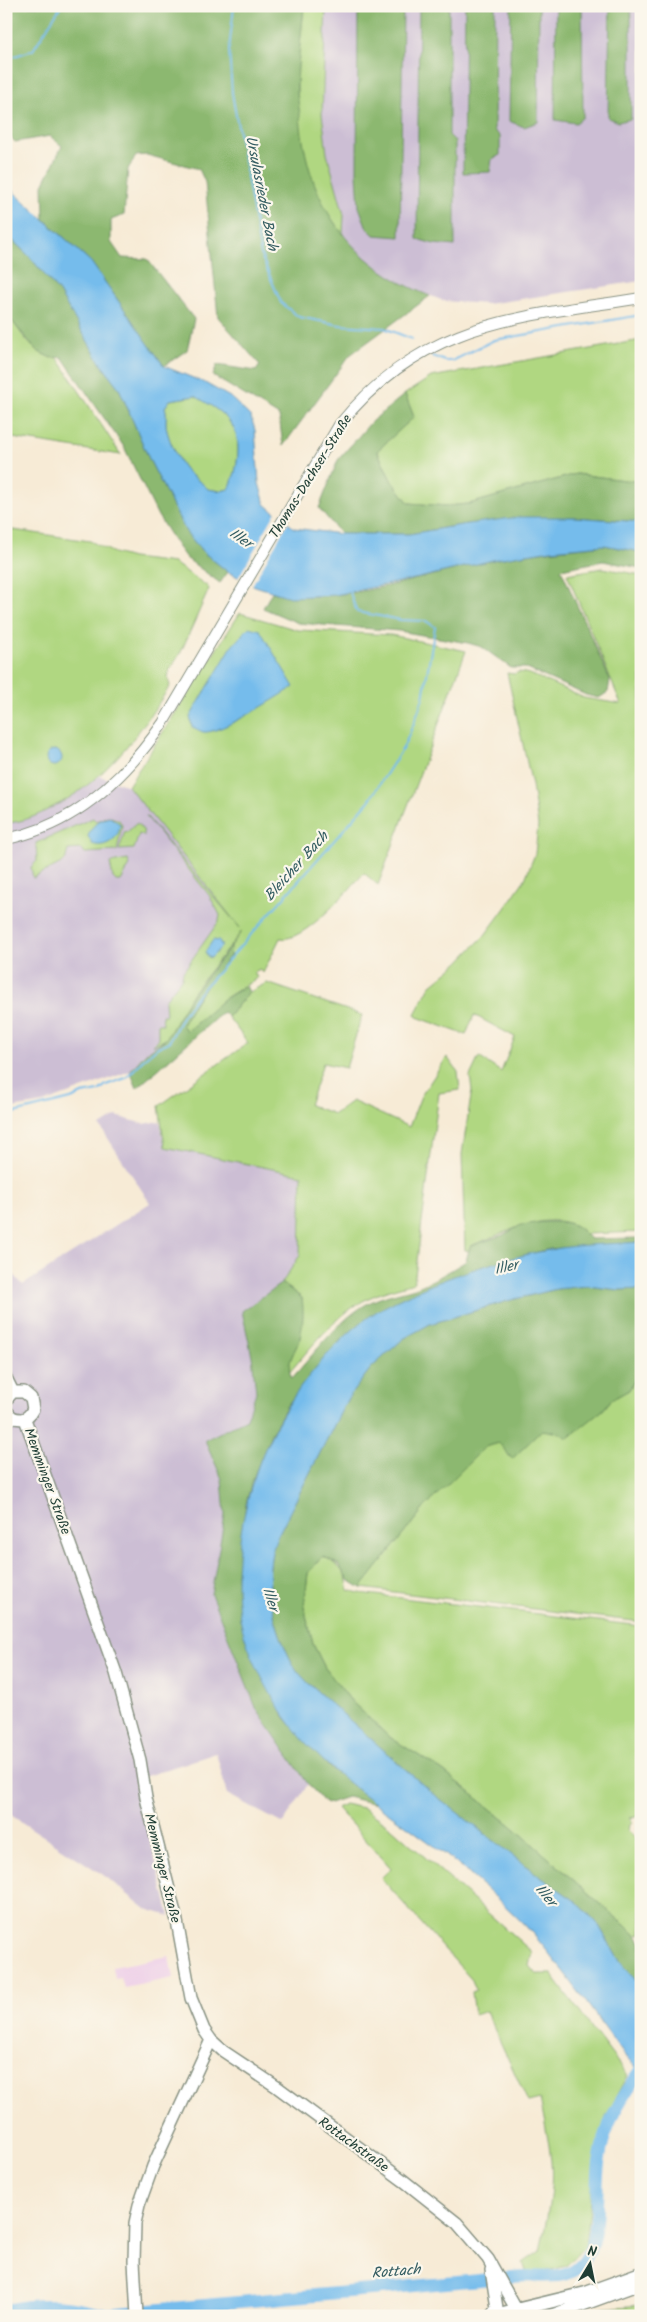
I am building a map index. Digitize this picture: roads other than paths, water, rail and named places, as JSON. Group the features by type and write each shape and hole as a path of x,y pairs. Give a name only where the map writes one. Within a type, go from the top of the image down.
{"main road":[{"name":"Memminger Straße","path":"6,1378 10,1396 24,1392 31,1398 33,1409 25,1418 18,1420 12,1417 6,1410"},
{"name":"Memminger Straße","path":"25,1418 116,1673 140,1760 146,1798 177,1921 191,1998 200,2021 211,2040"},
{"name":"Rottachstraße","path":"211,2040 223,2051 277,2087 404,2181 457,2223 488,2259 502,2291 518,2313"},
{"path":"137,2316 134,2234 139,2206 152,2166 211,2040"},
{"path":"491,2316 518,2313 586,2294 641,2273"},
{"path":"552,2316 641,2283"},
{"path":"491,2316 497,2308 502,2291"}],"street":[{"name":"Thomas-Dachser-Straße","path":"6,839 23,836 55,824 114,783 147,747 339,425 354,405 397,367 428,348 465,332 502,321 641,298"}],"water":[{"name":"Iller","path":"6,185 91,262 164,366 205,383 230,397 251,417 255,430 259,483 265,504 294,528 341,534 409,534 519,517 574,517 641,522 641,552 604,545 551,550 497,559 419,578 335,595 290,597 255,586 228,572 203,552 186,532 150,461 119,388 101,364 59,292 29,256 6,234","holes":["195,396 224,416 235,432 238,457 229,489 220,491 208,489 185,469 172,447 166,427 165,407 170,400"]},
{"path":"249,627 260,630 294,687 222,728 203,732 192,727 190,717 232,646"},
{"path":"51,750 57,750 62,755 60,764 51,766 46,761 46,755"},
{"path":"110,817 120,824 118,834 107,844 92,844 88,836 96,823"},
{"path":"213,940 219,941 222,946 211,958 205,952"},
{"name":"Iller","path":"641,1242 641,1289 619,1290 587,1286 557,1289 511,1300 430,1324 403,1339 371,1368 348,1398 276,1539 270,1570 270,1587 276,1620 287,1652 294,1666 309,1684 431,1792 539,1876 577,1902 598,1924 617,1957 641,1987 641,2071 628,2060 565,1974 535,1936 517,1917 445,1854 372,1801 325,1763 305,1741 279,1708 252,1656 240,1618 237,1586 241,1532 246,1507 260,1460 281,1417 308,1377 353,1329 369,1316 386,1306 445,1279 486,1265 560,1248"}],"waterway":[{"name":"Ursulasrieder Bach","path":"6,59 33,50 61,6"},
{"name":"Ursulasrieder Bach","path":"234,6 229,50 232,93 261,255 281,303 299,317 340,325 384,328 412,339"},
{"name":"Ursulasrieder Bach","path":"432,356 445,361 452,361 494,340 641,315"},
{"name":"Bleicher Bach","path":"6,1115 99,1091 106,1085 126,1078 146,1057 158,1047 169,1042 182,1017 195,998 369,801 403,748 414,723 423,698 435,627 426,621 401,620 357,612 349,590"},
{"name":"Rottach","path":"6,2310 20,2307 57,2305 107,2314 523,2276 558,2276 574,2271 584,2260 591,2246 595,2230 599,2163 605,2136 614,2114 641,2070"}]}
